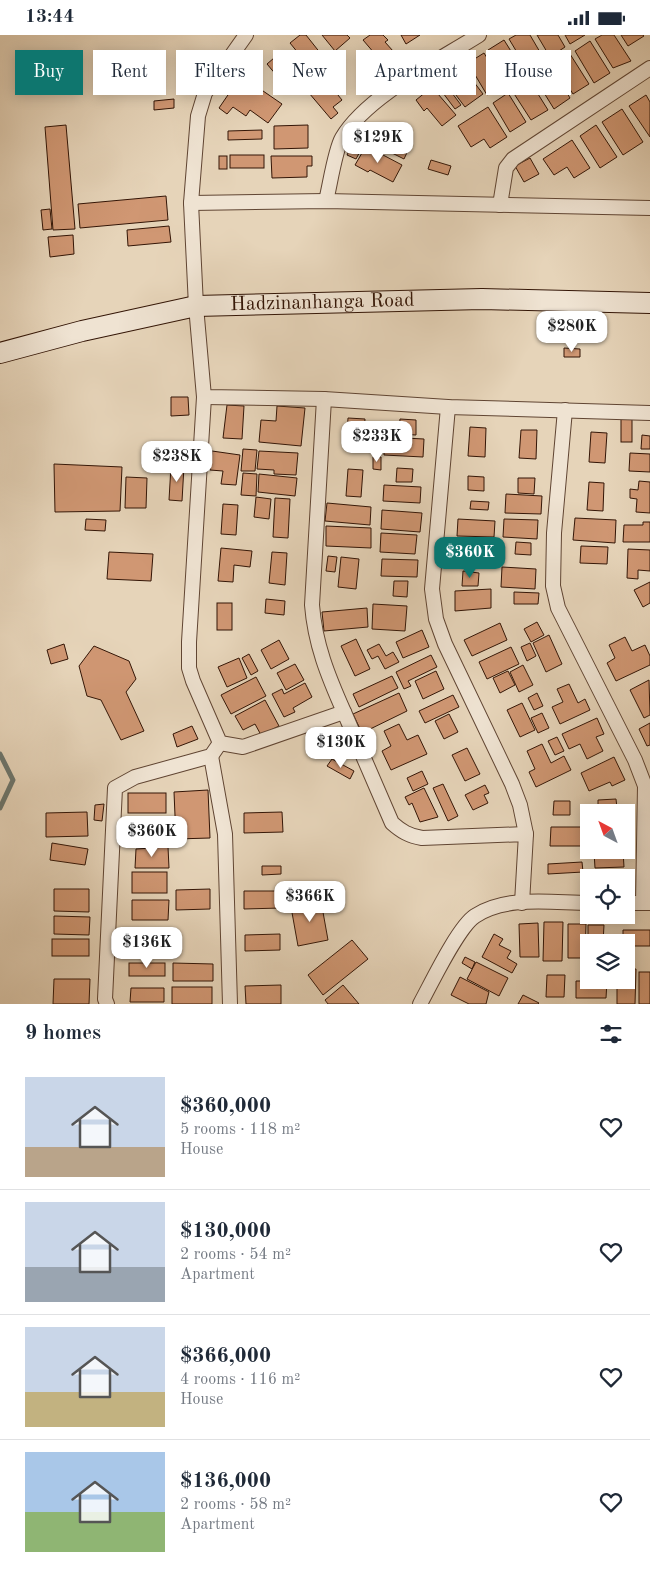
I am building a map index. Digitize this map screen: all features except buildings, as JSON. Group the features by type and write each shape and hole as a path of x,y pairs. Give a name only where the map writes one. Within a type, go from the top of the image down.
{"street":[{"path":"220,743 192,681 189,668 204,397 196,305 191,203 198,116 205,93 246,35"},
{"path":"326,201 342,139 358,119 382,96 479,35"},
{"path":"500,205 506,168 513,159 650,68"},
{"path":"191,203 326,201 650,208"},
{"name":"Hadzinanhanga Road","path":"0,353 82,331 196,305 482,299 650,303"},
{"path":"204,397 324,399 448,407 650,413"},
{"path":"324,399 312,605 314,633 322,663 392,823 411,836 422,838 526,834"},
{"path":"448,407 432,589 436,619 445,644 512,784 520,805 526,834 522,903"},
{"path":"565,409 554,533 553,586 558,608 636,761 645,786 647,903"},
{"path":"220,743 243,747 344,712"},
{"path":"107,1004 105,999 115,787 135,777 211,756 220,743"},
{"path":"211,756 225,834 230,1004"},
{"path":"420,1004 460,934 474,916 499,905 580,903"}],"waterway":[{"path":"0,754 13,780 0,808"}]}
